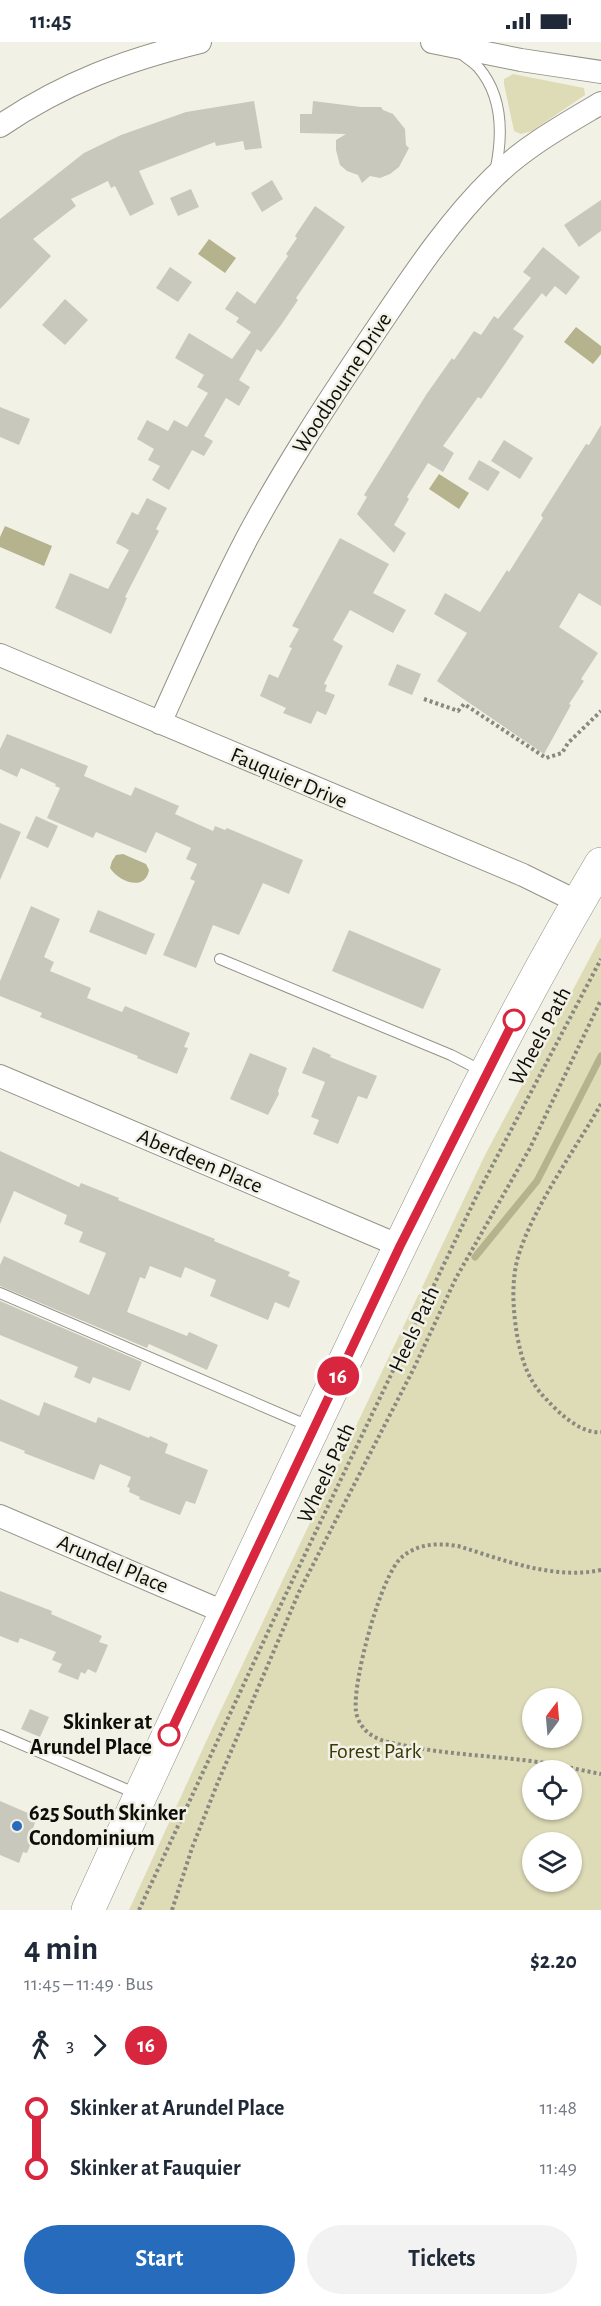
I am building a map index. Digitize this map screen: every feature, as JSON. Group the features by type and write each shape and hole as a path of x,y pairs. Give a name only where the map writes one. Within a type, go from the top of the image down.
{"main road":[{"path":"88,1910 140,1795 400,1246 486,1073 578,902 601,864"}],"street":[{"path":"0,126 27,107 86,77 158,52 200,42"},
{"path":"442,44 601,72"},
{"name":"Woodbourne Drive","path":"160,723 247,538 317,418 394,303 460,213 494,176 530,147 601,103"},
{"name":"Fauquier Drive","path":"0,655 523,875 578,902"},
{"name":"Aberdeen Place","path":"0,1076 400,1246"},
{"name":"Arundel Place","path":"0,1516 226,1613"}],"lane":[{"path":"442,44 478,67 494,94 501,125 500,152 494,176"},
{"path":"220,959 451,1055 486,1073"},
{"path":"0,1293 313,1428"},
{"path":"0,1735 140,1795"}],"path":[{"path":"424,699 458,711 464,704 546,758 562,753 601,711"},
{"name":"Wheels Path","path":"139,1910 273,1619 478,1191 601,959"},
{"name":"Heels Path","path":"172,1910 192,1848 218,1782 299,1592 414,1368 456,1278 530,1148 601,1000"},
{"path":"601,1104 547,1194 533,1223 518,1257 513,1300 521,1357 536,1389 551,1405 583,1429 601,1432"},
{"path":"601,1570 578,1573 556,1572 458,1546 442,1544 426,1545 412,1550 394,1566 379,1603 358,1679 356,1712 362,1727 373,1737 396,1744 434,1751 540,1762 601,1774"}],"green space":[{"path":"513,74 584,88 585,95 532,131 521,134 514,131 504,84 504,79"},
{"name":"Forest Park","path":"601,937 601,1910 129,1910 210,1733 485,1155"}],"shaded area":[{"path":"209,239 236,258 225,273 198,254"},
{"path":"576,327 601,346 601,354 593,364 564,342"},
{"path":"439,474 469,493 459,509 429,489"},
{"path":"5,526 52,546 44,566 0,547 0,537"},
{"path":"123,854 146,864 149,870 147,877 137,883 125,881 114,873 110,868 112,861 116,855"}],"building":[{"path":"254,101 262,148 245,150 243,141 216,146 215,142 139,171 154,204 130,216 115,186 111,188 108,181 71,199 76,206 33,239 51,256 0,309 0,219 84,153 121,135 186,112"},
{"path":"313,101 381,107 393,114 405,129 406,145 409,148 399,167 380,178 370,176 362,183 358,175 347,171 340,165 336,140 346,134 300,133 300,114 312,114"},
{"path":"272,180 283,199 262,212 251,193"},
{"path":"191,189 199,207 178,216 170,198"},
{"path":"601,200 601,231 579,247 564,225"},
{"path":"315,206 345,227 296,298 298,300 281,325 261,352 257,349 239,380 250,387 239,406 226,398 204,436 213,441 204,456 192,450 169,490 152,480 160,466 148,460 154,449 137,439 147,420 168,431 174,420 187,427 208,393 197,387 204,375 175,358 189,333 232,359 251,332 236,322 239,318 225,309 237,291 255,304 288,256 286,254 297,238 295,236"},
{"path":"543,247 580,277 566,295 555,286 546,297 542,293 513,329 524,336 481,399 478,397 443,446 454,453 443,472 428,463 407,497 409,499 394,525 406,533 394,553 357,514 367,497 364,495 426,395 452,358 454,360 474,331 481,335 494,316 498,319 531,278 523,272"},
{"path":"170,267 192,282 178,302 156,288"},
{"path":"65,299 88,320 65,345 42,325"},
{"path":"0,407 30,419 19,445 0,437"},
{"path":"601,425 601,606 579,593 559,627 598,653 581,679 584,681 569,704 571,705 544,754 437,681 467,633 434,614 445,593 480,612 507,570 509,572 543,518 541,515 586,444 589,445"},
{"path":"504,440 533,458 520,479 491,461"},
{"path":"479,460 500,472 488,491 468,479"},
{"path":"147,498 167,508 156,529 159,531 125,597 127,598 111,634 55,608 70,573 108,589 129,550 116,543 132,512 138,515"},
{"path":"340,538 389,564 373,593 406,610 393,633 350,610 333,640 343,646 324,684 327,685 325,691 335,695 326,715 317,711 311,724 283,713 286,708 260,696 269,674 278,678 292,648 289,647 299,629 292,626"},
{"path":"397,664 421,674 412,695 388,685"},
{"path":"7,734 88,766 84,776 131,796 135,787 179,806 175,814 213,831 215,826 225,830 227,828 303,860 289,894 263,883 239,935 213,925 196,968 163,955 195,881 190,879 197,864 186,859 191,848 156,832 146,853 96,832 93,838 47,818 60,788 21,768 17,777 0,769 0,749"},
{"path":"36,816 58,826 48,848 26,838"},
{"path":"0,823 21,832 0,880"},
{"path":"31,906 60,919 44,957 54,962 50,971 91,988 87,998 122,1012 125,1006 190,1033 184,1047 188,1048 177,1074 40,1017 42,1013 0,996 0,981"},
{"path":"98,910 155,934 146,955 89,932"},
{"path":"349,930 441,969 423,1009 332,971"},
{"path":"313,1047 331,1055 330,1057 377,1076 367,1099 358,1096 338,1144 313,1134 319,1120 311,1117 325,1082 302,1073"},
{"path":"250,1053 287,1068 278,1091 279,1094 268,1115 230,1099"},
{"path":"0,1151 79,1187 81,1183 119,1198 118,1200 290,1272 288,1276 300,1281 289,1308 275,1302 268,1320 210,1296 216,1280 185,1267 181,1278 150,1266 145,1279 140,1277 127,1312 187,1336 189,1332 218,1345 207,1370 149,1344 147,1348 0,1286 0,1265 4,1256 89,1295 106,1253 79,1242 83,1232 64,1224 67,1215 14,1191 0,1224"},
{"path":"0,1301 142,1362 130,1391 93,1377 90,1384 74,1377 78,1367 0,1335"},
{"path":"0,1399 39,1416 44,1402 96,1423 98,1417 168,1444 165,1453 208,1470 195,1504 186,1501 180,1515 139,1499 140,1497 129,1492 130,1488 127,1487 131,1477 100,1464 94,1480 24,1453 25,1451 0,1441"},
{"path":"0,1591 52,1611 51,1614 102,1636 99,1642 108,1645 96,1673 88,1669 85,1674 81,1672 78,1680 58,1672 62,1664 52,1660 56,1652 20,1638 18,1643 0,1636"},
{"path":"30,1709 49,1717 40,1737 21,1729"},
{"name":"625 South Skinker Condominium","path":"0,1801 37,1817 31,1834 34,1836 27,1853 23,1852 19,1863 0,1855"}],"waterway":[{"path":"475,1257 537,1181 601,1056"}],"bus line":[{"name":"16","path":"169,1735 400,1246 514,1020"}],"place":[{"name":"Skinker at Arundel Place","path":"169,1735"},
{"name":"625 South Skinker Condominium","path":"17,1826"}]}
